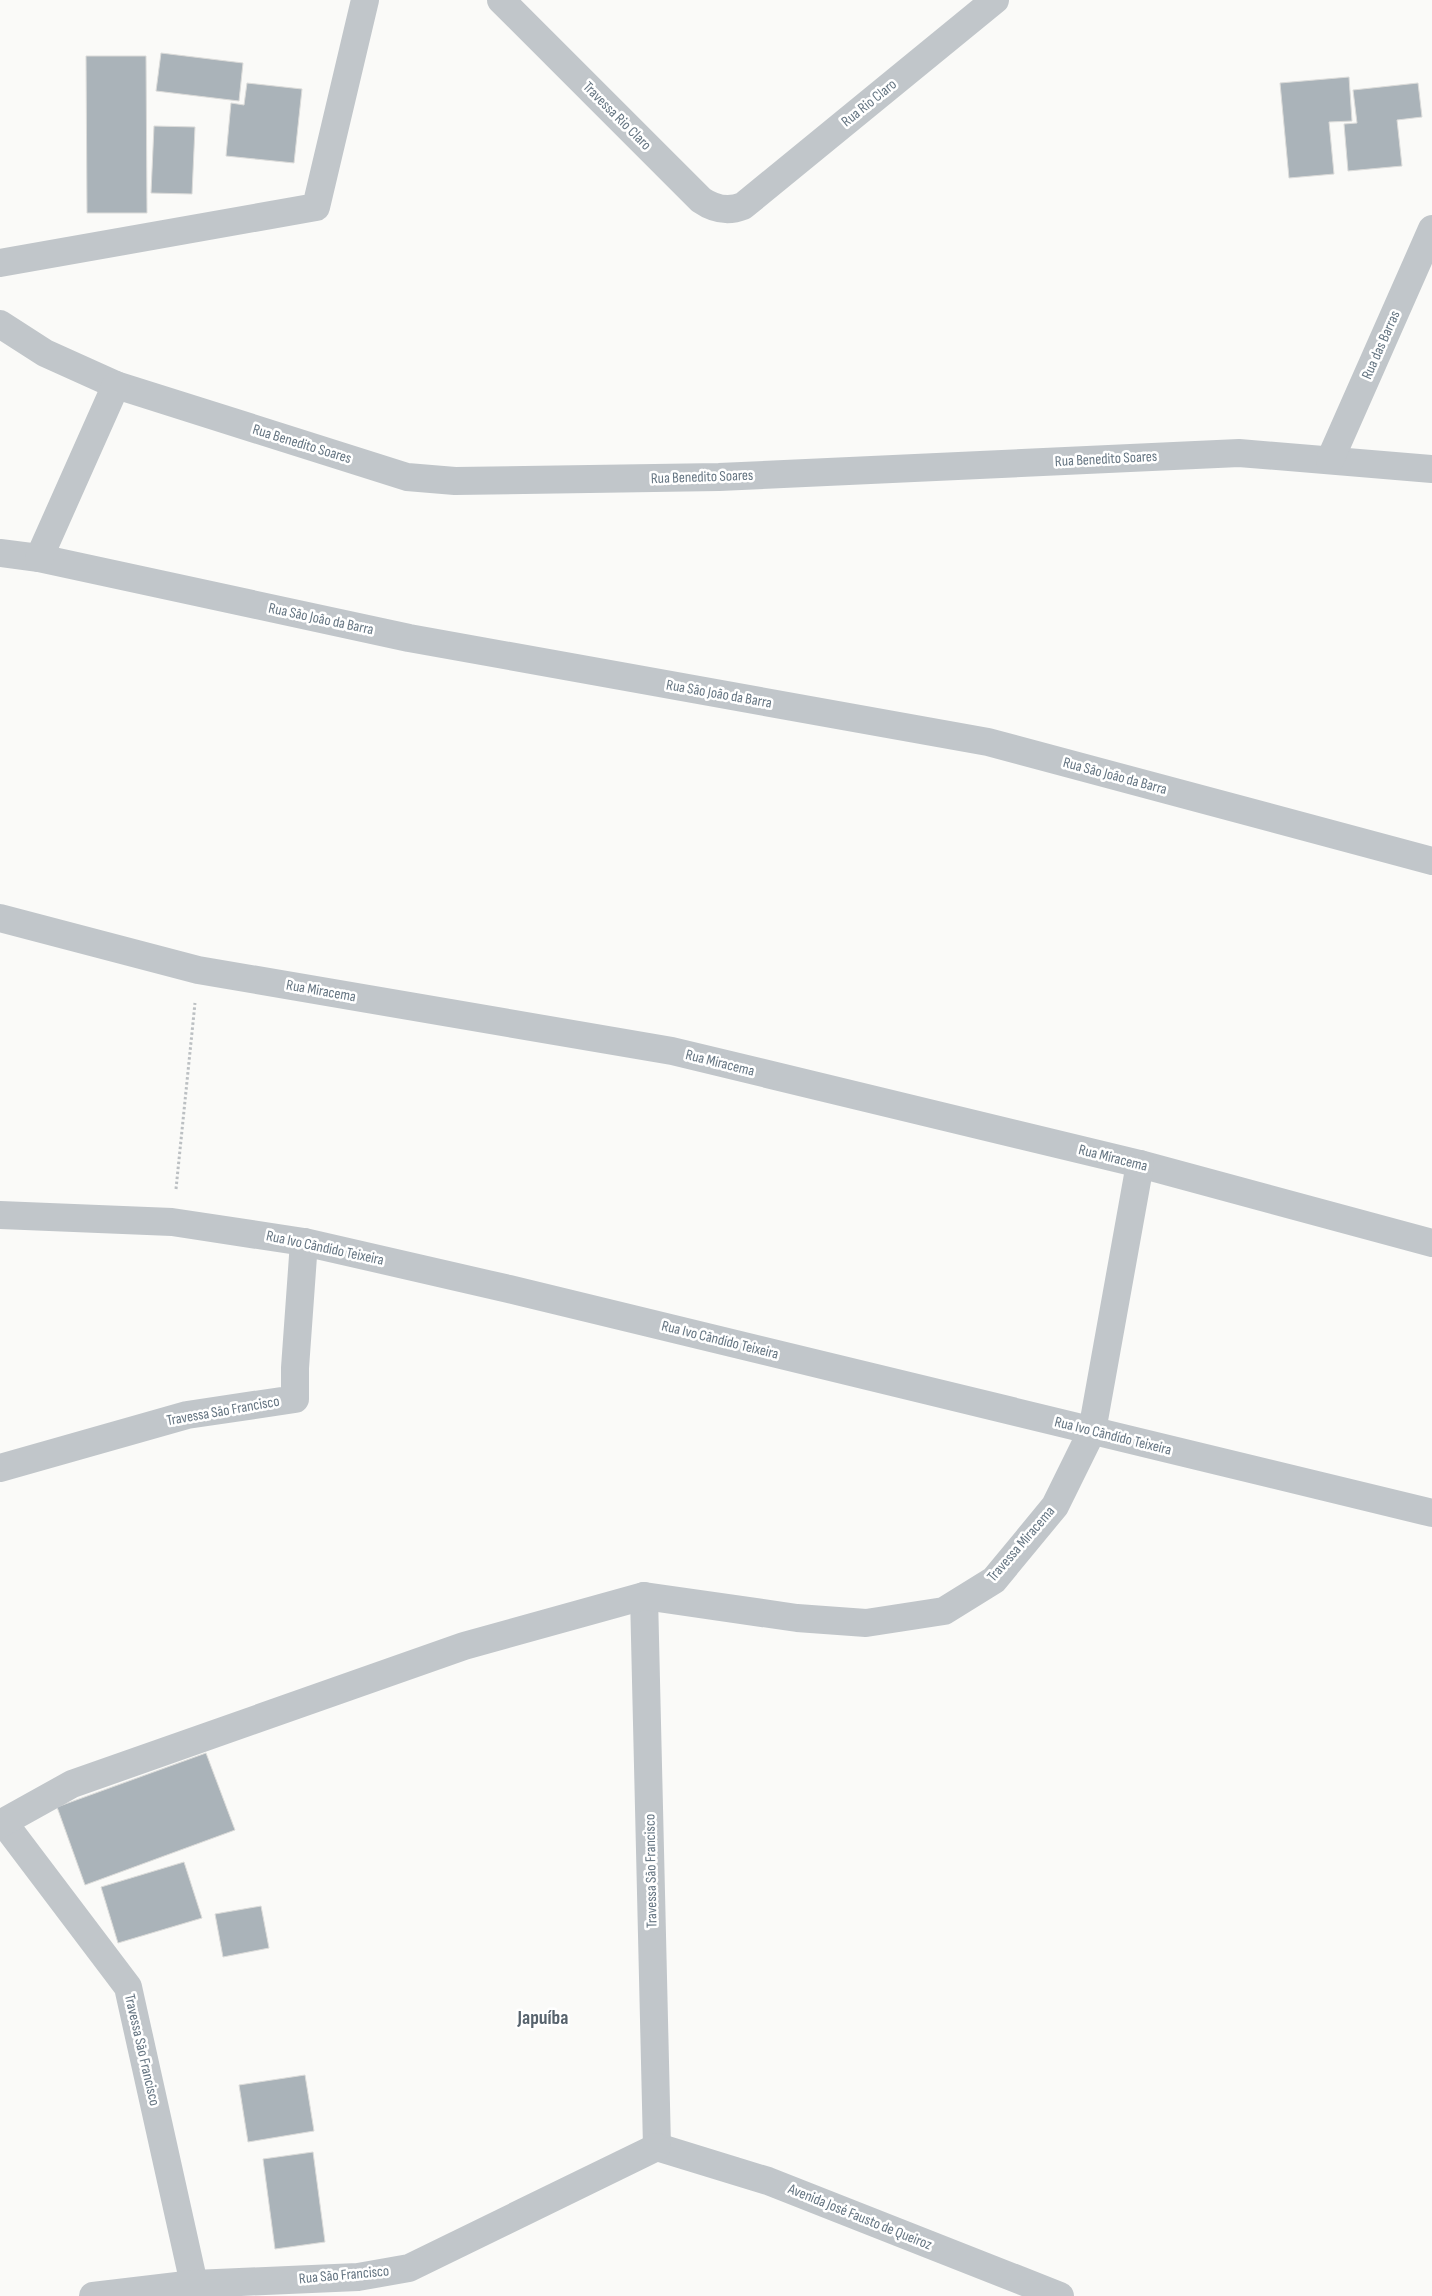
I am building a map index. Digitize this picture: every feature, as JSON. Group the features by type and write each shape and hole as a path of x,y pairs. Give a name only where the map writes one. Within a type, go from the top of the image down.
{"street":[{"path":"0,263 316,207 365,0"},
{"name":"Travessa Rio Claro","path":"501,0 701,200 726,210 743,206"},
{"name":"Rua Rio Claro","path":"743,206 995,0"},
{"name":"Rua das Barras","path":"1330,460 1432,229"},
{"name":"Rua Benedito Soares","path":"0,324 45,353 116,385 407,477 455,481 719,477 1238,453 1432,469"},
{"path":"38,558 116,385"},
{"name":"Rua São João da Barra","path":"0,553 38,558 409,638 988,742 1432,861"},
{"name":"Rua Miracema","path":"0,918 198,970 672,1052 1140,1164 1432,1243"},
{"name":"Travessa Miracema","path":"644,1596 797,1618 866,1623 944,1611 994,1580 1055,1506 1092,1431 1140,1164"},
{"name":"Rua Ivo Cãndido Teixeira","path":"0,1215 172,1222 304,1242 509,1289 1432,1513"},
{"name":"Travessa São Francisco","path":"0,1468 188,1415 295,1399 295,1368 304,1242"},
{"path":"2,1824 72,1784 464,1646 644,1596"},
{"name":"Travessa São Francisco","path":"644,1596 657,2146"},
{"name":"Travessa São Francisco","path":"2,1824 128,1987 194,2284"},
{"name":"Rua São Francisco","path":"93,2296 194,2284 358,2277 409,2268 657,2146"},
{"name":"Avenida José Fausto de Queiroz","path":"657,2146 768,2180 1060,2296"}],"path":[{"path":"172,1222 198,970"}],"building":[{"path":"161,53 243,63 239,101 156,91"},
{"path":"86,56 146,56 147,213 87,213"},
{"path":"1349,77 1352,121 1329,122 1334,174 1289,178 1280,83"},
{"path":"247,83 302,89 294,163 226,156 231,103 244,105"},
{"path":"1418,83 1422,117 1397,120 1402,166 1348,171 1344,124 1357,123 1353,90"},
{"path":"154,126 195,127 192,194 151,193"},
{"path":"206,1753 235,1830 85,1885 57,1807"},
{"path":"184,1862 202,1918 118,1943 101,1887"},
{"path":"261,1906 269,1948 223,1957 215,1914"},
{"path":"305,2075 314,2131 248,2142 239,2085"},
{"path":"313,2152 325,2242 275,2249 263,2159"}],"district":[{"name":"Japuíba","path":"543,2018"}]}
